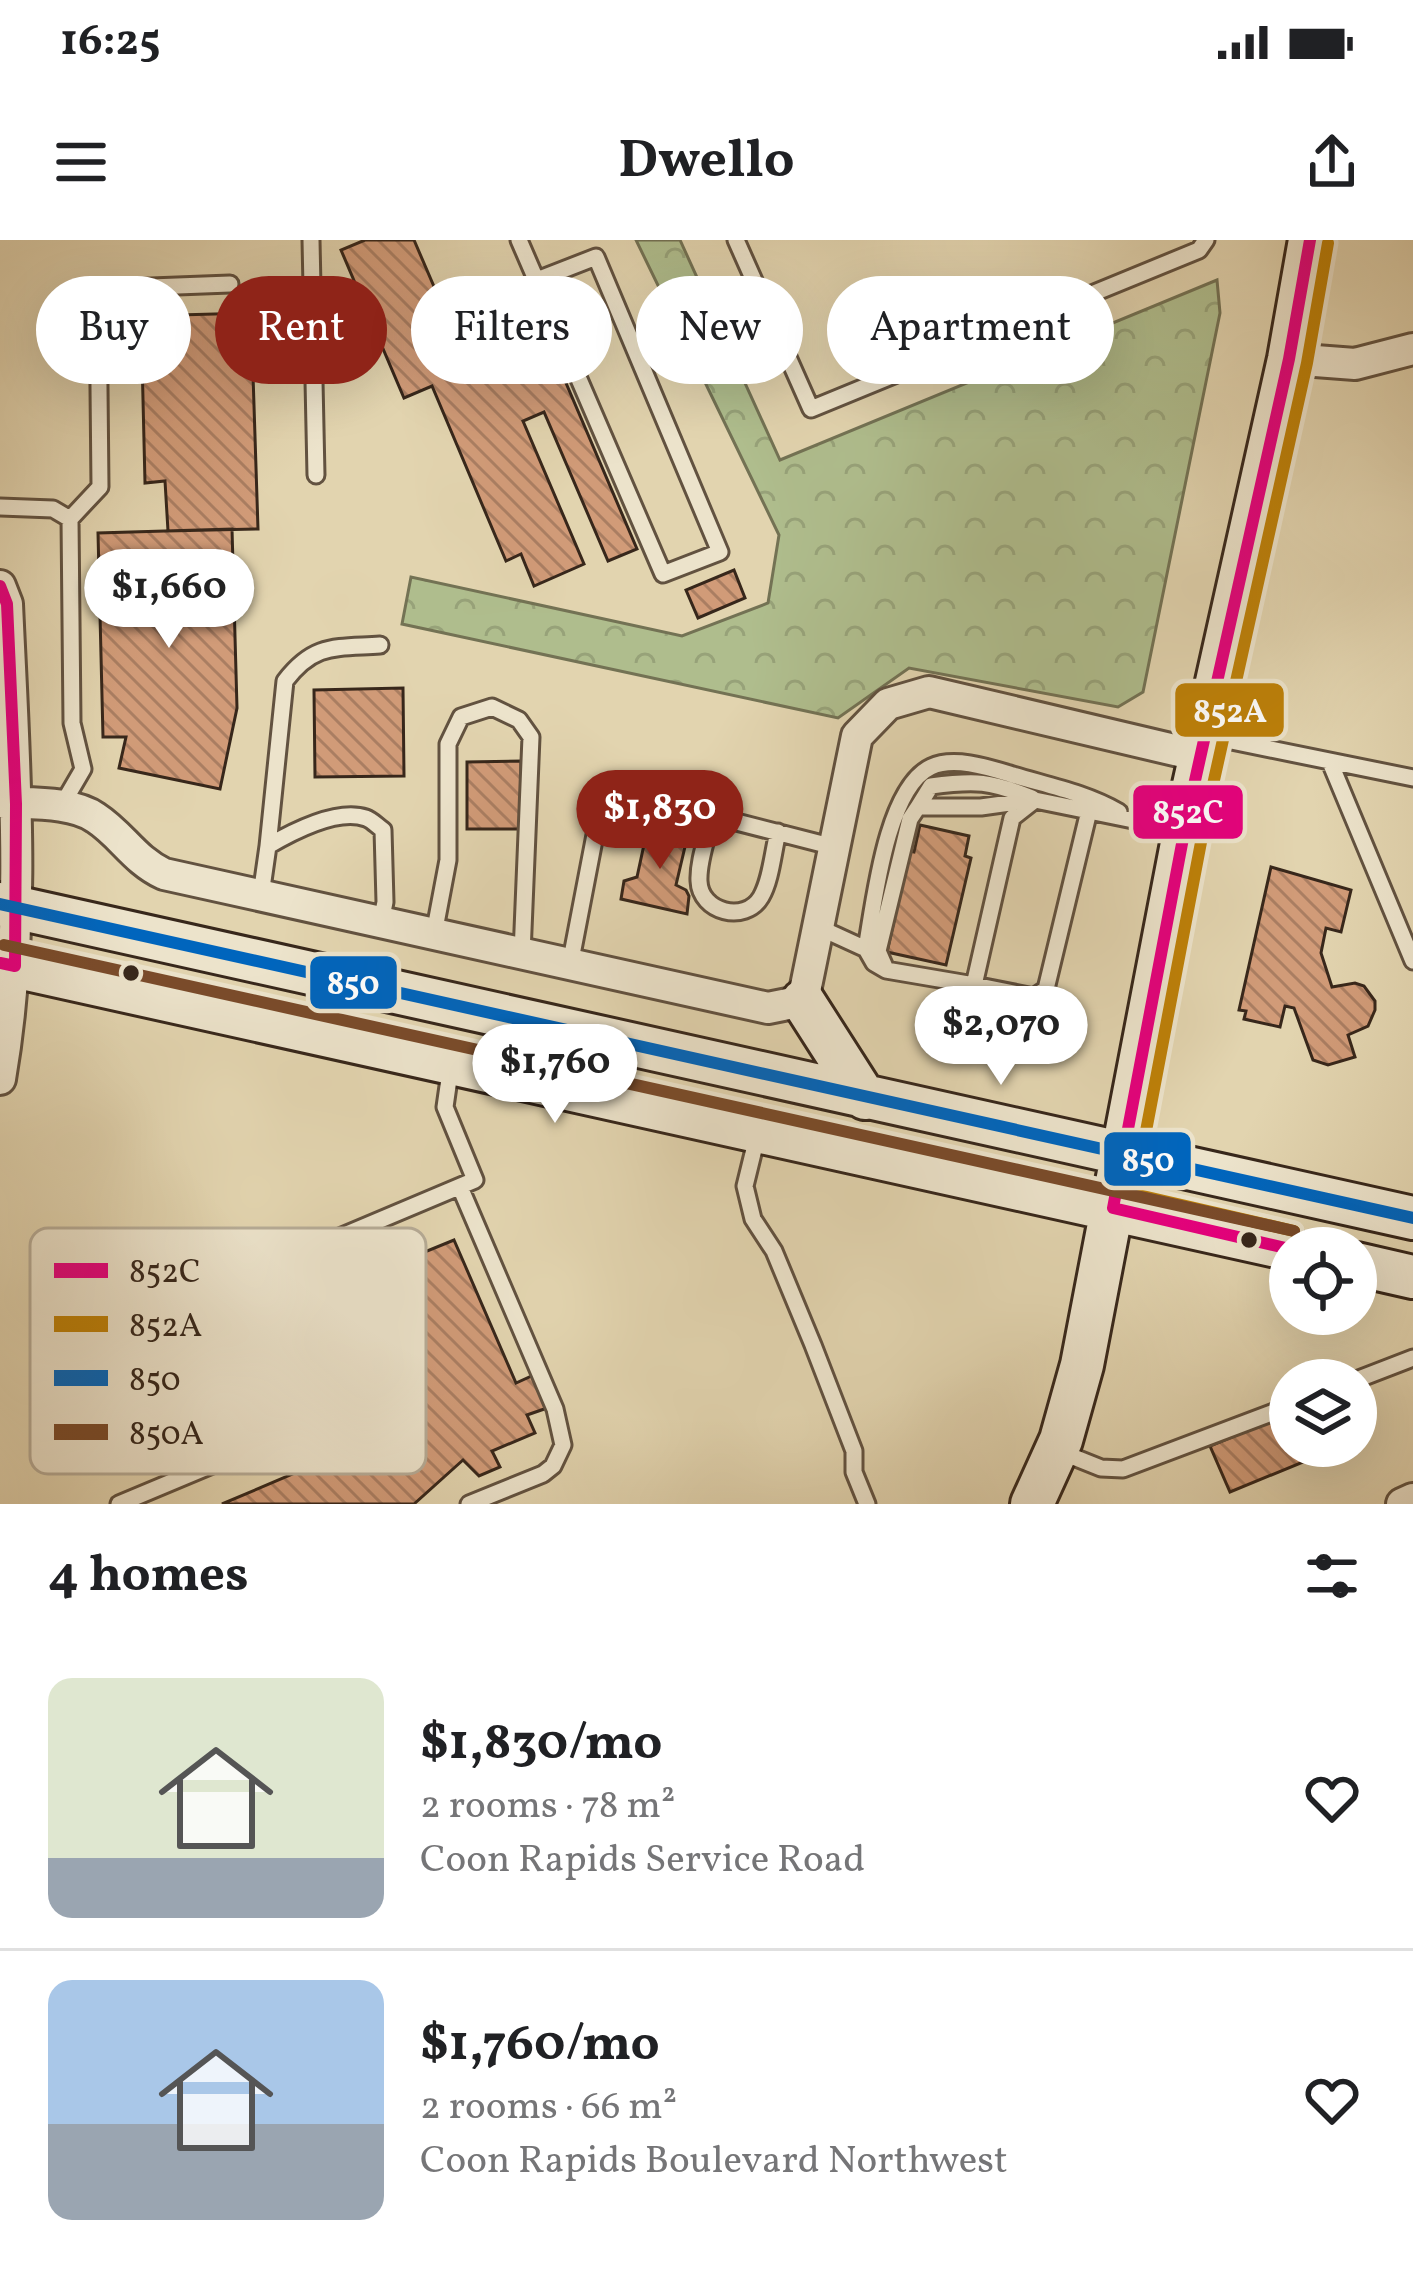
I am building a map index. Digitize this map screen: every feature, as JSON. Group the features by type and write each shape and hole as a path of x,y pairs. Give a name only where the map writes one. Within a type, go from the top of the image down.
{"main road":[{"path":"1032,1504 1057,1450 1082,1365 1202,746 1289,358 1310,240"},
{"path":"7,906 1413,1218"},
{"path":"8,965 1269,1244"},
{"path":"803,1001 865,1098"},
{"path":"1377,1269 1413,1277"}],"street":[{"path":"1289,358 1355,364 1413,350"},
{"path":"0,586 7,604 8,803 8,965 0,1079"},
{"path":"8,803 60,808 97,818 145,865 164,874 768,1008 803,1001 856,736 888,704 928,692 1202,746"},
{"path":"1402,1504 1413,1499"}],"lane":[{"path":"311,240 316,475"},
{"path":"519,240 535,276"},
{"path":"736,240 811,409 1199,250 1206,240"},
{"path":"596,257 720,552 664,574 537,280 596,257"},
{"path":"60,808 83,770 72,723 70,519 100,487 98,289 215,285"},
{"path":"0,507 52,509 70,519"},
{"path":"261,895 285,681 301,659 318,650 380,645"},
{"path":"434,934 448,860 448,744 461,717 492,707 519,720 531,737 523,954"},
{"path":"1202,746 1413,778"},
{"path":"866,949 890,832 907,791 928,768 950,762 998,771 1097,799 1132,820"},
{"path":"1330,762 1413,961"},
{"path":"886,970 878,951 910,820 931,786 994,782 1035,800 1185,831"},
{"path":"570,965 604,788 834,847"},
{"path":"918,807 981,807 1035,800"},
{"path":"974,985 1012,818 1035,800"},
{"path":"818,927 866,949 874,963 886,970 1034,997 1046,988 1089,811"},
{"path":"712,816 698,878 701,894 714,908 733,914 751,909 762,895 778,832"},
{"path":"268,846 337,818 365,818 382,830 385,902 381,922"},
{"path":"818,927 870,926"},
{"path":"361,1228 475,1180 445,1107 451,1064"},
{"path":"759,1130 745,1186 748,1204 757,1228 774,1251 813,1345 854,1451 854,1472 867,1504"},
{"path":"460,1186 555,1409 563,1445 553,1466 543,1474 469,1504"},
{"path":"1377,1373 1413,1358"},
{"path":"1057,1450 1101,1468 1123,1469 1269,1414"},
{"path":"119,1504 191,1474"}],"green space":[{"path":"636,240 680,240 696,276 653,276"},
{"path":"1217,280 1220,313 1143,692 1118,707 909,668 838,718 402,624 411,577 682,636 768,603 779,535 706,384 745,384 780,460 965,384 1114,384 1114,322"}],"building":[{"path":"365,240 414,240 429,276 411,276 411,384 566,384 637,549 608,561 544,412 523,421 584,564 534,586 521,554 506,561 432,386 404,398 387,358 387,276 352,276 341,250"},
{"path":"215,314 215,384 253,384 258,529 168,531 165,481 145,483 143,384 191,384 191,315"},
{"path":"232,529 237,708 220,789 119,768 126,737 103,737 98,533"},
{"path":"734,570 745,598 698,618 686,590"},
{"path":"403,688 404,776 315,777 314,690"},
{"path":"521,761 521,829 467,829 467,762"},
{"path":"920,825 969,836 965,856 971,858 946,965 887,952 894,921 888,919 904,850 914,852"},
{"path":"648,826 688,834 676,885 689,896 687,914 621,899 624,881 637,877"},
{"path":"1271,867 1351,890 1341,932 1326,928 1321,953 1332,987 1355,983 1364,986 1375,1001 1368,1026 1348,1035 1355,1057 1328,1065 1313,1060 1294,1008 1285,1006 1280,1027 1244,1019 1246,1011 1239,1010"},
{"path":"454,1240 516,1383 536,1374 550,1407 527,1415 535,1433 492,1451 500,1467 479,1476 463,1460 414,1504 222,1504 292,1474 426,1474 426,1251"},
{"path":"1269,1422 1269,1467 1291,1467 1230,1492 1210,1446"}],"transit line":[{"name":"852C","path":"1269,1244 1113,1208 1188,812 1289,359 1310,240"},
{"name":"852A","path":"1277,1227 1134,1194 1206,816 1307,363 1328,243"},
{"name":"852C","path":"0,586 7,604 16,804 15,966 0,963"},
{"name":"850","path":"0,904 1413,1218"},
{"name":"850A","path":"4,945 1276,1227"}]}
